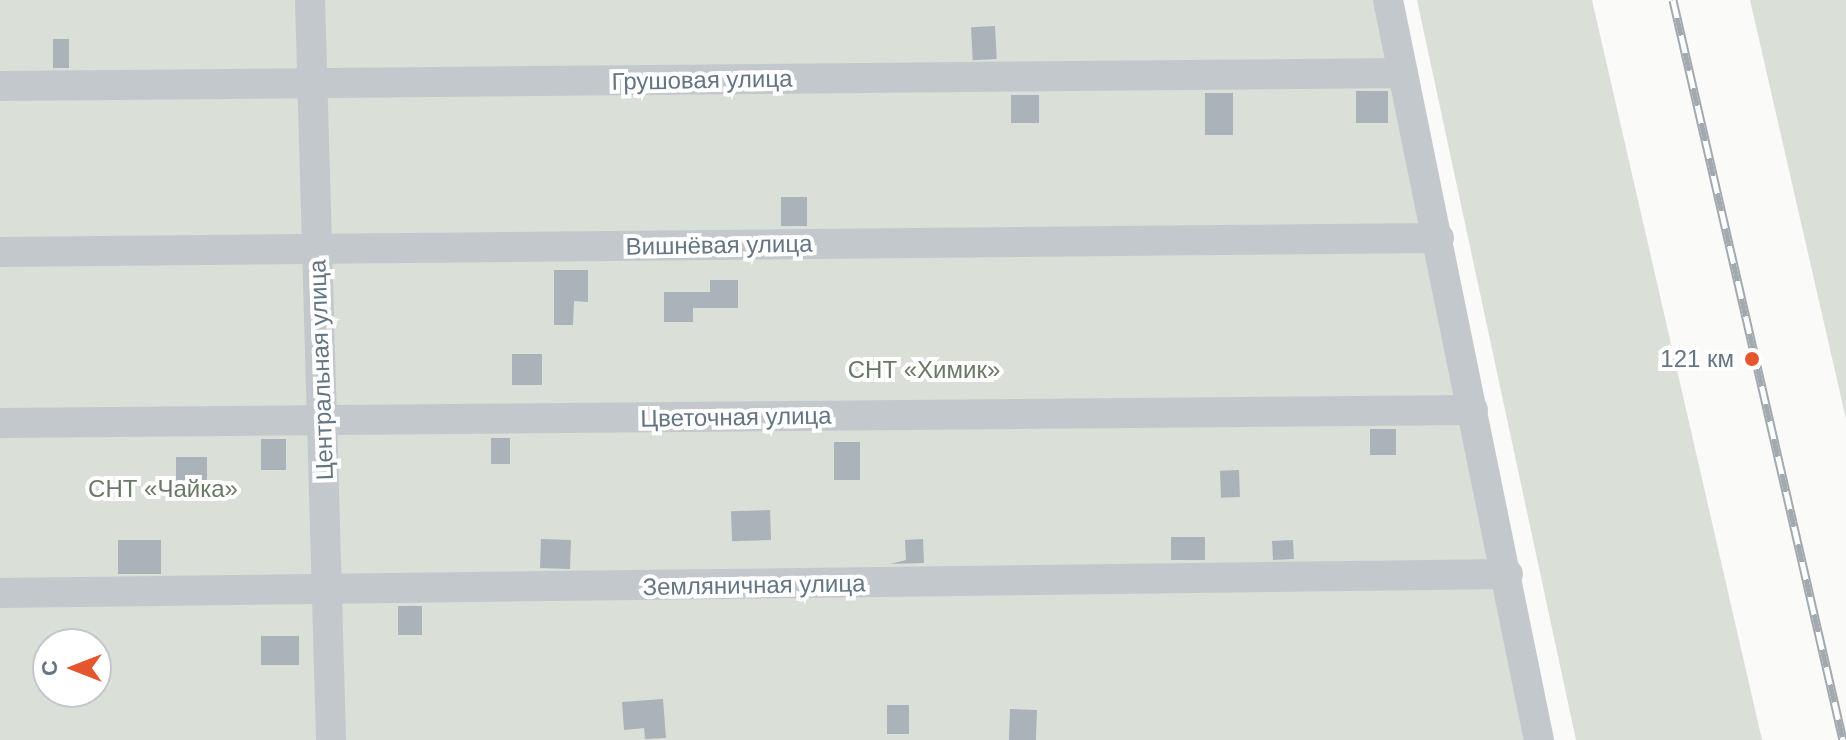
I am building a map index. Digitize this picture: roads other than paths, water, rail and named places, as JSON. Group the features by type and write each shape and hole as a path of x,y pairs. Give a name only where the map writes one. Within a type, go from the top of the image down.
{"street":[{"name":"Центральная улица","path":"310,0 331,740"},
{"path":"1388,0 1508,574 1539,740"},
{"name":"Грушовая улица","path":"0,86 1403,73"},
{"name":"Вишнёвая улица","path":"0,252 1439,238"},
{"name":"Цветочная улица","path":"0,423 1473,410"},
{"name":"Земляничная улица","path":"0,593 1508,574"}],"railway":[{"path":"1673,0 1843,740"}],"place":[{"name":"121 км","path":"1752,359"}],"park label":[{"name":"СНТ «Химик»","path":"924,370"},
{"name":"СНТ «Чайка»","path":"163,489"}]}
